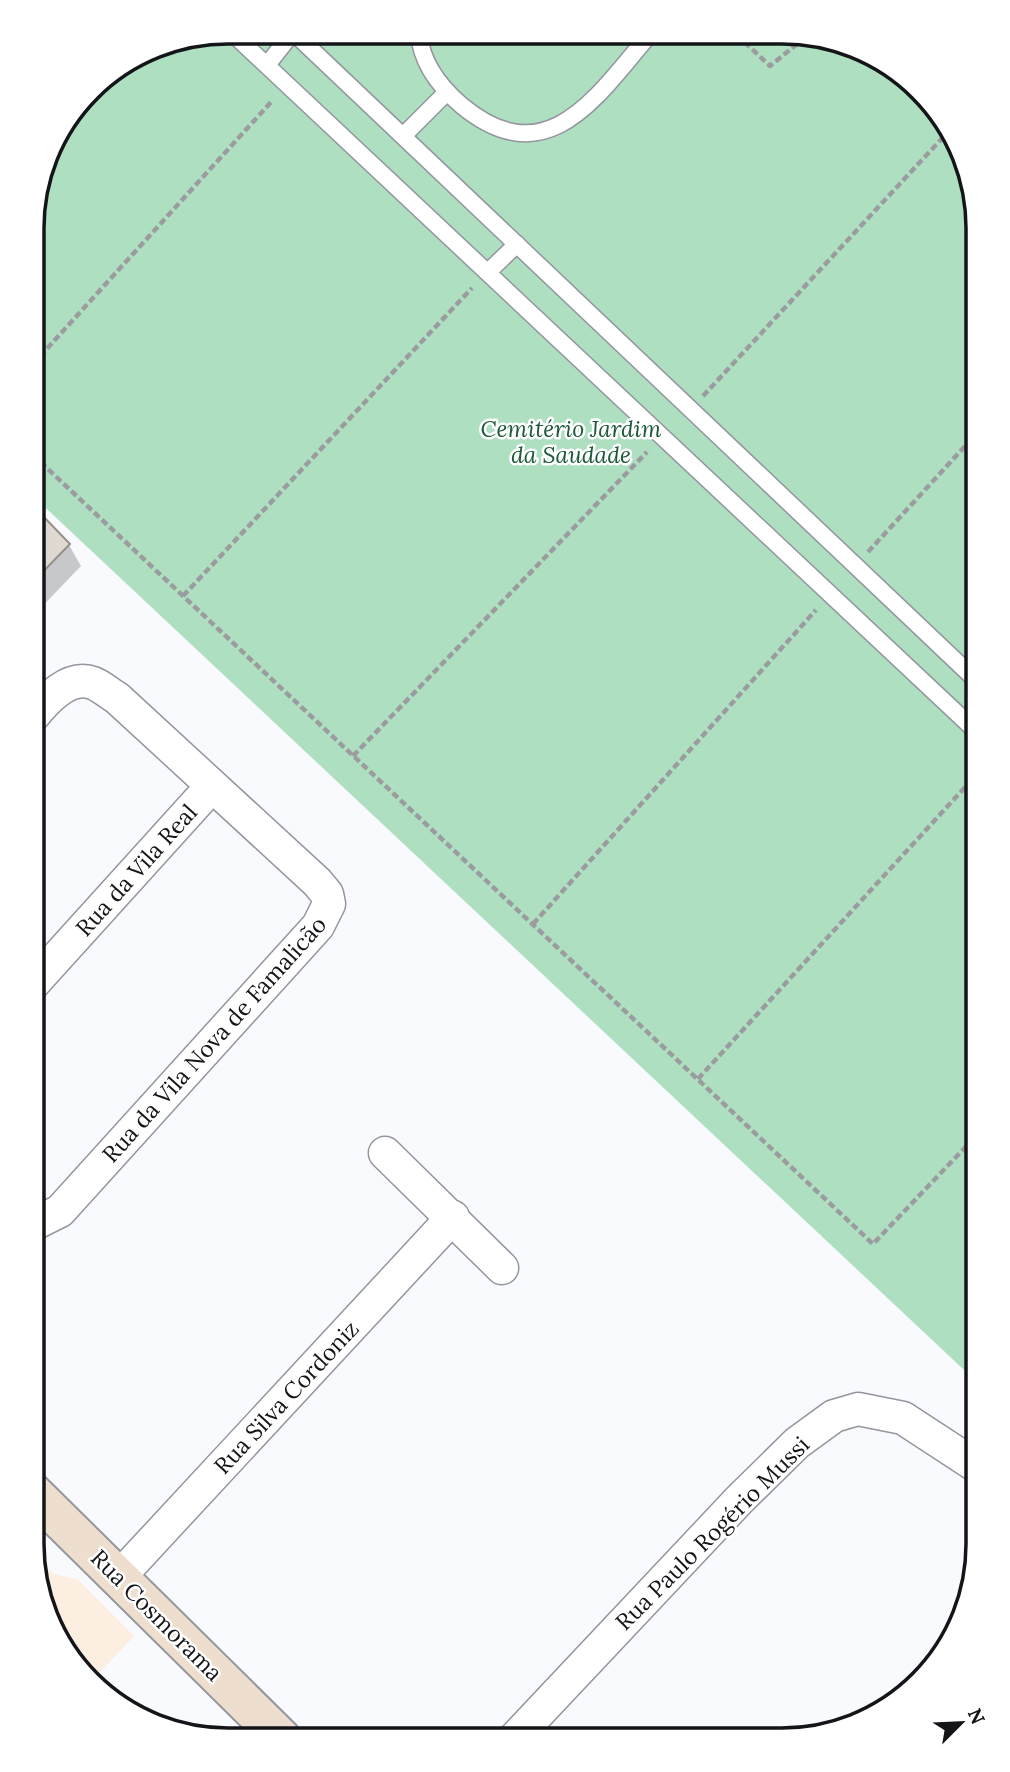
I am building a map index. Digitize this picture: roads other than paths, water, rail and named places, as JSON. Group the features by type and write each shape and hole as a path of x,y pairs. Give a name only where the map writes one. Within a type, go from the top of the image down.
{"main road":[{"name":"Rua Cosmorama","path":"44,1503 271,1728"}],"street":[{"name":"Rua da Vila Nova de Famalicão","path":"44,705 59,690 75,683 92,682 117,698 327,894 327,912 60,1211 44,1220"},
{"name":"Rua da Vila Real","path":"44,972 212,786"},
{"path":"385,1153 502,1268"},
{"name":"Rua Silva Cordoniz","path":"120,1576 453,1217"},
{"name":"Rua Paulo Rogério Mussi","path":"524,1728 739,1500 797,1443 834,1416 858,1409 902,1418 966,1459"}],"lane":[{"path":"244,44 966,722"},
{"path":"267,65 284,44"},
{"path":"306,44 966,671"},
{"path":"421,44 424,59 447,92 498,130 526,135 548,131 575,117 588,106 641,44"},
{"path":"403,136 447,92"},
{"path":"488,272 517,244"}],"park label":[{"name":"Cemitério Jardim da Saudade","path":"571,441"}]}
